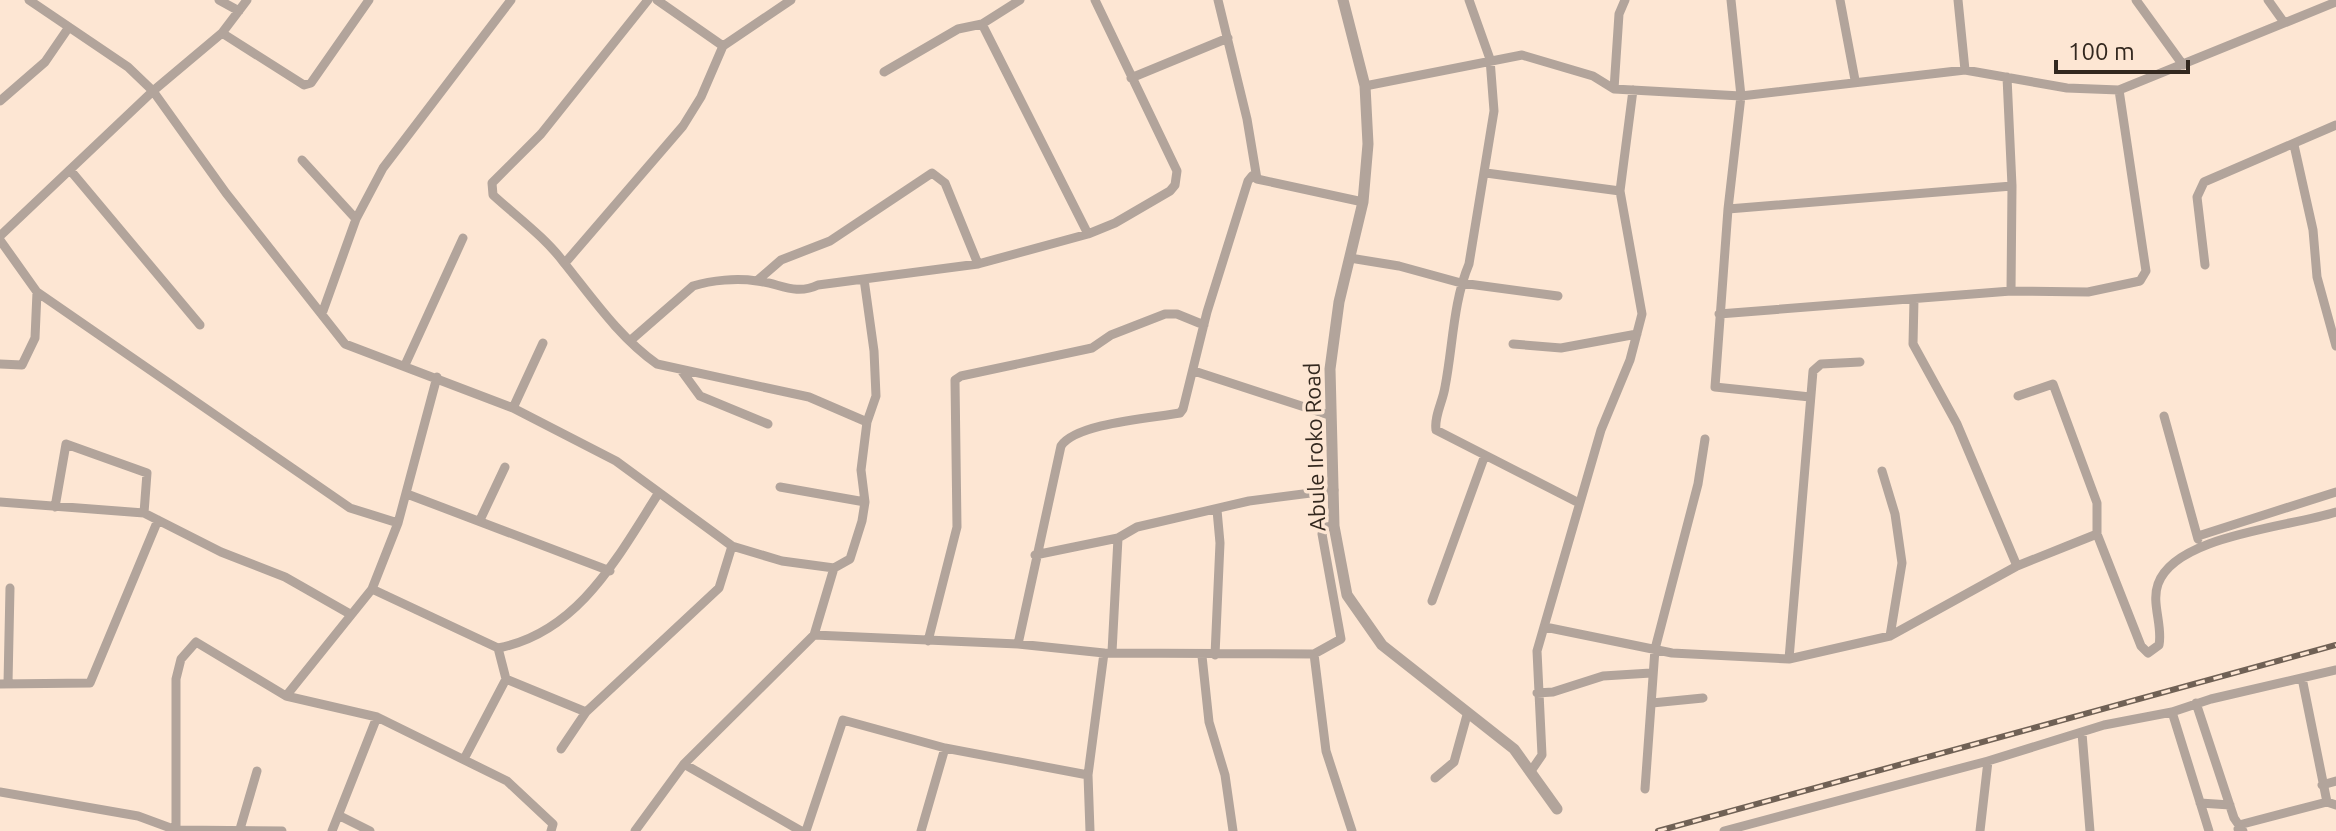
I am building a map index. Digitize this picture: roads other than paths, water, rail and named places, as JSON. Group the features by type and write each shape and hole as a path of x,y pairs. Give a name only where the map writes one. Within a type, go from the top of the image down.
{"street":[{"path":"29,0 128,67 153,91 226,193 323,311 345,344 513,408 616,461 732,546 782,561 834,568 850,559 865,502 861,470 867,422 876,396 864,279"},
{"path":"219,0 239,11"},
{"path":"247,0 222,33 153,91 0,238 37,292 350,508 398,523"},
{"path":"222,33 304,85 311,83 369,0"},
{"path":"323,311 356,219 383,168 511,0"},
{"path":"648,0 541,134 492,183 493,195 565,263 582,289 657,364 734,378 809,397 867,422"},
{"path":"657,0 723,46"},
{"path":"565,263 683,126 701,97 723,46 791,0"},
{"path":"884,72 958,29 982,24 1020,0"},
{"path":"631,340 693,286 758,280 784,289 808,290 864,279 978,264 1088,234 1115,223 1175,185 1177,171 1095,0"},
{"path":"1218,0 1257,179"},
{"name":"Abule Iroko Road","path":"1343,0 1365,86 1368,144 1363,202 1331,353 1329,415 1334,526 1347,595 1370,632 1467,715 1495,732 1531,771 1557,809"},
{"path":"1469,0 1490,59 1494,111 1469,264 1461,283 1443,398 1435,422 1441,434 1579,503"},
{"path":"1614,89 1619,14 1625,0"},
{"path":"1731,0 1741,96 1728,209 1715,387 1810,397"},
{"path":"1840,0 1855,80"},
{"path":"1958,0 1965,70"},
{"path":"2136,0 2183,65"},
{"path":"2268,0 2283,21"},
{"path":"1365,86 1522,55 1593,76 1614,89 1741,96 1855,80 1965,70 2067,88 2119,90 2336,2"},
{"path":"982,24 1088,234"},
{"path":"0,101 45,62 69,27"},
{"path":"1131,78 1228,38"},
{"path":"2007,77 2012,186 2011,291"},
{"path":"1531,771 1542,755 1537,651 1601,430 1642,314 1620,191 1633,90"},
{"path":"1719,314 2011,291 2088,292 2140,281 2146,271 2119,90"},
{"path":"2205,265 2197,197 2204,182 2336,125"},
{"path":"2294,145 2313,230 2317,277 2336,346"},
{"path":"302,160 356,219"},
{"path":"70,170 200,325"},
{"path":"758,280 781,260 830,241 932,173 945,183 978,264"},
{"path":"1486,173 1620,191"},
{"path":"1018,644 1035,555 1065,440 1107,425 1180,413 1244,191 1252,176 1363,202"},
{"path":"1728,209 2012,186"},
{"path":"405,365 463,238"},
{"path":"1350,258 1399,266 1461,283 1558,296"},
{"path":"0,364 22,365 35,338 37,292"},
{"path":"1914,299 1913,344 1957,424 2017,566"},
{"path":"928,641 957,527 955,380 961,376 1092,348 1111,335 1165,314 1177,314 1204,325"},
{"path":"1513,344 1561,348 1637,334"},
{"path":"513,408 543,343"},
{"path":"1789,659 1815,366 1860,362"},
{"path":"681,370 700,396 768,424"},
{"path":"1194,371 1329,415"},
{"path":"286,696 372,589 407,494 437,377"},
{"path":"2018,396 2053,384 2097,503 2097,534 2141,646 2148,653 2159,645 2158,584 2173,560 2199,541 2336,492"},
{"path":"2164,416 2199,541"},
{"path":"1645,789 1655,649 1698,484 1705,439"},
{"path":"55,507 66,444 147,473 144,513"},
{"path":"1432,601 1485,455"},
{"path":"480,520 505,467"},
{"path":"1882,471 1895,514 1902,563 1890,636"},
{"path":"780,487 865,502"},
{"path":"1035,555 1118,538 1137,527 1249,501 1334,490"},
{"path":"407,494 610,571"},
{"path":"372,589 498,648 522,643 561,622 610,571 658,494"},
{"path":"0,502 144,513 221,552 285,577 350,614"},
{"path":"1215,655 1220,543 1217,510"},
{"path":"2199,541 2336,512"},
{"path":"10,588 4,683 90,683 158,520"},
{"path":"814,635 1018,644 1108,653 1202,656 1314,654 1341,639 1322,545 1326,527 1334,526"},
{"path":"1545,627 1704,657 1789,659 1890,636 2017,566 2097,534"},
{"path":"1090,831 1088,775 1108,653 1118,538"},
{"path":"561,749 586,712 719,588 732,546"},
{"path":"635,831 684,764 814,635 834,568"},
{"path":"176,830 176,679 181,659 196,642 286,696 377,717 507,781 553,824 551,831"},
{"path":"464,759 506,679 498,648"},
{"path":"1314,654 1326,751 1352,831"},
{"path":"1202,656 1209,722 1225,775 1232,831"},
{"path":"1724,831 1988,761 2137,716 2172,712 2196,703 2336,670"},
{"path":"1537,693 1553,692 1603,676 1651,673"},
{"path":"2196,703 2240,829 2331,803 2322,785 2302,678"},
{"path":"506,679 586,712"},
{"path":"1652,703 1703,698"},
{"path":"2172,712 2209,831"},
{"path":"1435,778 1454,762 1467,715"},
{"path":"332,831 377,717"},
{"path":"684,764 804,831 843,720 945,748 1088,775"},
{"path":"2082,733 2090,831"},
{"path":"921,831 945,748"},
{"path":"1980,831 1988,761"},
{"path":"240,829 257,771"},
{"path":"2322,785 2336,781"},
{"path":"0,792 138,816 176,830 282,831"},
{"path":"2200,803 2230,805"},
{"path":"340,816 370,831"}],"railway":[{"path":"1658,831 2336,645"}]}
